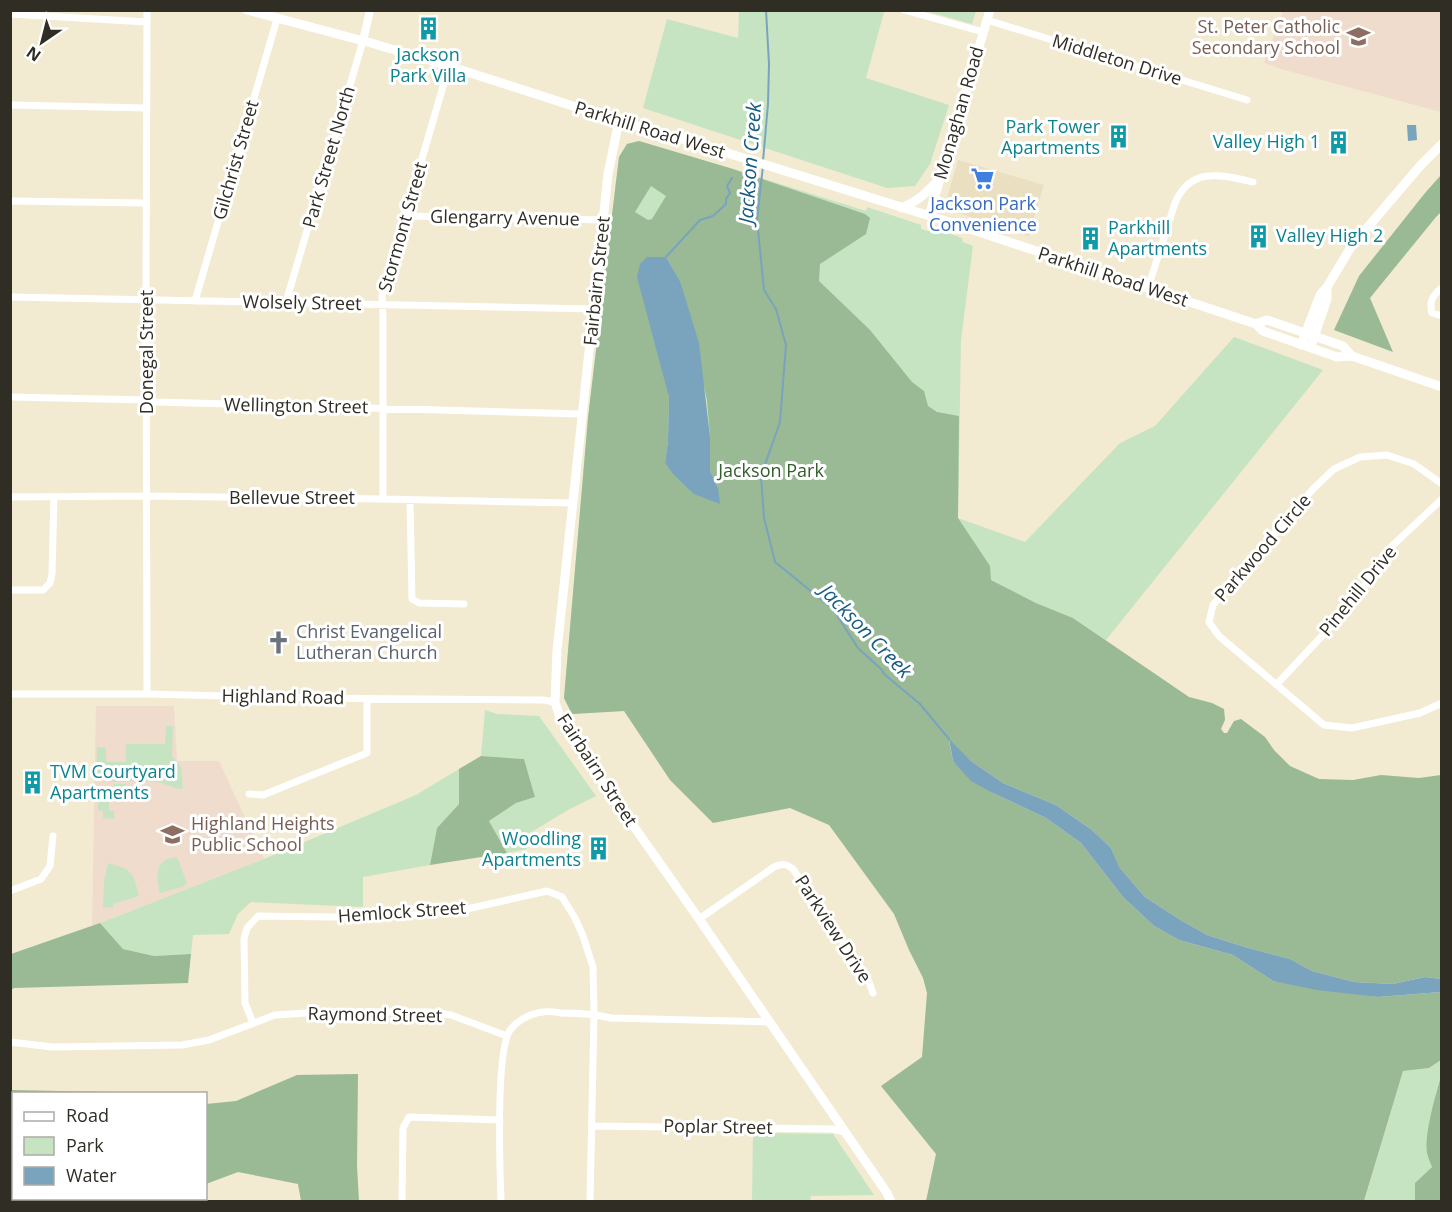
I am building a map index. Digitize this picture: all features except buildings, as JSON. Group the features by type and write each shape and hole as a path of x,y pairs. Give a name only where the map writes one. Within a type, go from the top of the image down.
{"main road":[{"name":"Parkhill Road West","path":"247,10 449,66 929,216 1256,324 1263,331 1300,345 1337,357 1352,356 1442,387"},
{"name":"Monaghan Road","path":"929,216 988,15"},
{"name":"Fairbairn Street","path":"619,121 608,174 557,651 555,702 560,717 578,747 699,919 891,1202"},
{"path":"1311,348 1309,335 1320,295 1351,247 1420,166 1442,144"},
{"path":"901,208 921,198 941,178"},
{"name":"Parkhill Road West","path":"1256,324 1267,320 1343,346 1352,356"},
{"path":"1300,345 1309,335"}],"street":[{"name":"Donegal Street","path":"147,10 147,694"},
{"name":"Park Street North","path":"286,302 363,41 370,10"},
{"path":"904,10 983,32"},
{"path":"10,14 147,22"},
{"name":"Middleton Drive","path":"988,15 1247,100"},
{"name":"Gilchrist Street","path":"195,301 277,19"},
{"name":"Stormont Street","path":"383,499 382,296 449,66"},
{"path":"10,105 146,108"},
{"path":"1148,288 1175,203 1182,190 1193,180 1208,175 1252,182"},
{"path":"10,201 146,203"},
{"name":"Glengarry Avenue","path":"406,216 603,220"},
{"path":"1442,290 1434,296 1430,305 1432,313 1442,316"},
{"name":"Wolsely Street","path":"10,297 594,309"},
{"name":"Wellington Street","path":"10,397 582,414"},
{"name":"Parkwood Circle","path":"1442,484 1414,464 1388,455 1359,457 1334,469 1314,488 1213,605 1209,622 1219,636 1324,725 1352,729 1420,712 1442,703"},
{"name":"Bellevue Street","path":"10,496 573,503"},
{"path":"10,590 43,590 50,583 54,497"},
{"name":"Pinehill Drive","path":"1276,685 1351,605 1391,548 1442,499"},
{"path":"411,500 412,598 419,603 464,604"},
{"name":"Highland Road","path":"10,694 147,694 555,702"},
{"path":"249,794 263,795 367,753 367,699"},
{"path":"10,891 41,879 50,866 52,836"},
{"name":"Parkview Drive","path":"699,919 774,867 780,864 787,865 793,869 867,977 873,993"},
{"name":"Hemlock Street","path":"253,1023 245,1003 244,939 247,927 258,915 404,916 458,911 547,891 562,897 583,936 593,967 590,1202"},
{"name":"Raymond Street","path":"10,1042 52,1047 182,1045 209,1040 275,1015 314,1012 430,1012 450,1015 507,1036"},
{"path":"501,1202 502,1053 511,1029 524,1018 543,1012 594,1014 611,1018 769,1022"},
{"path":"402,1202 403,1128 409,1117 500,1120"},
{"name":"Poplar Street","path":"592,1126 844,1131"}],"shaded area":[{"name":"St. Peter Catholic Secondary School","path":"1283,11 1441,11 1441,112 1264,63"},
{"path":"958,160 1044,185 1028,236 944,208"},
{"name":"Highland Heights Public School","path":"96,706 174,706 177,761 219,761 264,859 92,926"}],"green space":[{"path":"739,10 884,12 866,78 949,105 930,164 915,186 887,188 643,108 667,19 738,38"},
{"path":"926,11 976,11 972,24"},
{"name":"Jackson Park","path":"639,141 866,211 867,207 921,225 921,229 928,231 931,227 962,238 963,242 973,246 961,340 958,518 1025,542 1120,443 1155,426 1234,337 1323,370 1106,640 1073,618 1036,603 991,580 623,711 572,714 564,698 588,418 619,157 627,144"},
{"path":"639,141 733,169 865,214 870,218 866,234 820,264 819,281 870,330 912,382 924,391 928,406 937,412 959,416 958,518 990,566 991,580 1036,603 1073,618 1189,697 1224,709 1225,720 1221,729 1224,733 1227,733 1234,721 1241,719 1265,737 1290,766 1319,779 1353,780 1381,775 1419,778 1441,775 1441,979 1425,977 1393,984 1354,982 1312,971 1290,959 1207,935 1179,919 1145,897 1120,868 1111,848 1092,830 1056,805 1003,783 971,761 949,741 953,761 993,793 1046,818 1081,843 1123,897 1154,926 1179,940 1233,955 1273,981 1378,997 1441,992 1441,1060 1429,1068 1403,1071 1364,1201 926,1201 936,1154 881,1086 922,1057 927,993 923,978 894,914 829,825 790,808 713,823 670,780 624,711 572,714 564,698 588,418 619,157 627,144","holes":["651,186 666,196 652,219 648,220 635,212","647,257 666,257 680,281 707,400 710,471 718,488 665,463 669,397"]},
{"path":"1441,175 1441,212 1370,298 1393,352 1334,330 1359,276"},
{"path":"485,710 497,714 539,716 596,796 523,837 527,849 507,853 489,821 516,803 535,797 524,759 481,756"},
{"path":"166,726 173,726 172,756 181,767 183,789 149,781 109,782 109,775 96,775 97,747 106,748 106,762 126,762 126,744 165,744"},
{"path":"481,756 524,759 535,797 516,803 489,821 507,853 430,865 437,828 459,804 459,769"},
{"path":"459,769 459,804 437,828 430,865 363,877 363,907 251,902 238,914 229,934 193,935 191,954 154,956 123,949 100,923 264,859 416,795"},
{"path":"114,784 126,784 126,798 114,798"},
{"path":"98,794 109,794 109,811 114,811 114,819 103,818 103,811 98,810"},
{"path":"177,857 187,883 182,887 160,893 158,870 167,859"},
{"path":"108,863 131,873 139,896 113,904 113,907 103,908 104,881"},
{"path":"100,923 123,949 154,956 191,954 188,983 14,988 11,990 11,954"},
{"path":"1441,1060 1441,1076 1436,1093 1427,1152 1432,1167 1415,1183 1415,1201 1364,1202 1403,1071 1429,1068"},
{"path":"358,1074 359,1201 301,1201 298,1184 238,1172 207,1184 207,1104 236,1101 297,1075"},
{"path":"1441,1076 1441,1201 1415,1201 1415,1183 1432,1167 1427,1153 1427,1135"},
{"path":"10,1090 110,1092 12,1092 11,1100"},
{"path":"753,1133 833,1134 874,1195 811,1196 810,1201 752,1201"}],"water":[{"path":"1407,125 1416,125 1417,140 1408,141"},
{"path":"647,257 666,257 680,281 699,343 710,437 710,471 718,488 720,504 694,494 665,463 669,397 637,277 640,264"},
{"path":"949,739 971,761 1003,783 1056,805 1092,830 1111,848 1120,868 1145,897 1207,935 1290,959 1312,971 1354,982 1393,984 1425,977 1441,979 1441,992 1378,997 1317,990 1273,981 1233,955 1179,940 1154,926 1123,897 1081,843 1046,818 971,781 953,761"}],"waterway":[{"name":"Jackson Creek","path":"763,161 769,64 766,10"},
{"name":"Jackson Creek","path":"763,166 757,220 764,290 776,309 786,345 780,422 761,476 764,518 775,562 833,609 858,648 884,674 920,704 949,739"},
{"path":"666,257 700,220 713,216 726,204 730,193 727,186 732,178"}],"place":[{"name":"Jackson Park Villa","path":"428,29"},
{"name":"St. Peter Catholic Secondary School","path":"1358,37"},
{"name":"Park Tower Apartments","path":"1118,137"},
{"name":"Valley High 1","path":"1338,142"},
{"name":"Jackson Park Convenience","path":"983,178"},
{"name":"Valley High 2","path":"1258,236"},
{"name":"Parkhill Apartments","path":"1090,238"},
{"name":"Christ Evangelical Lutheran Church","path":"278,642"},
{"name":"TVM Courtyard Apartments","path":"32,782"},
{"name":"Highland Heights Public School","path":"173,834"},
{"name":"Woodling Apartments","path":"599,849"}]}
